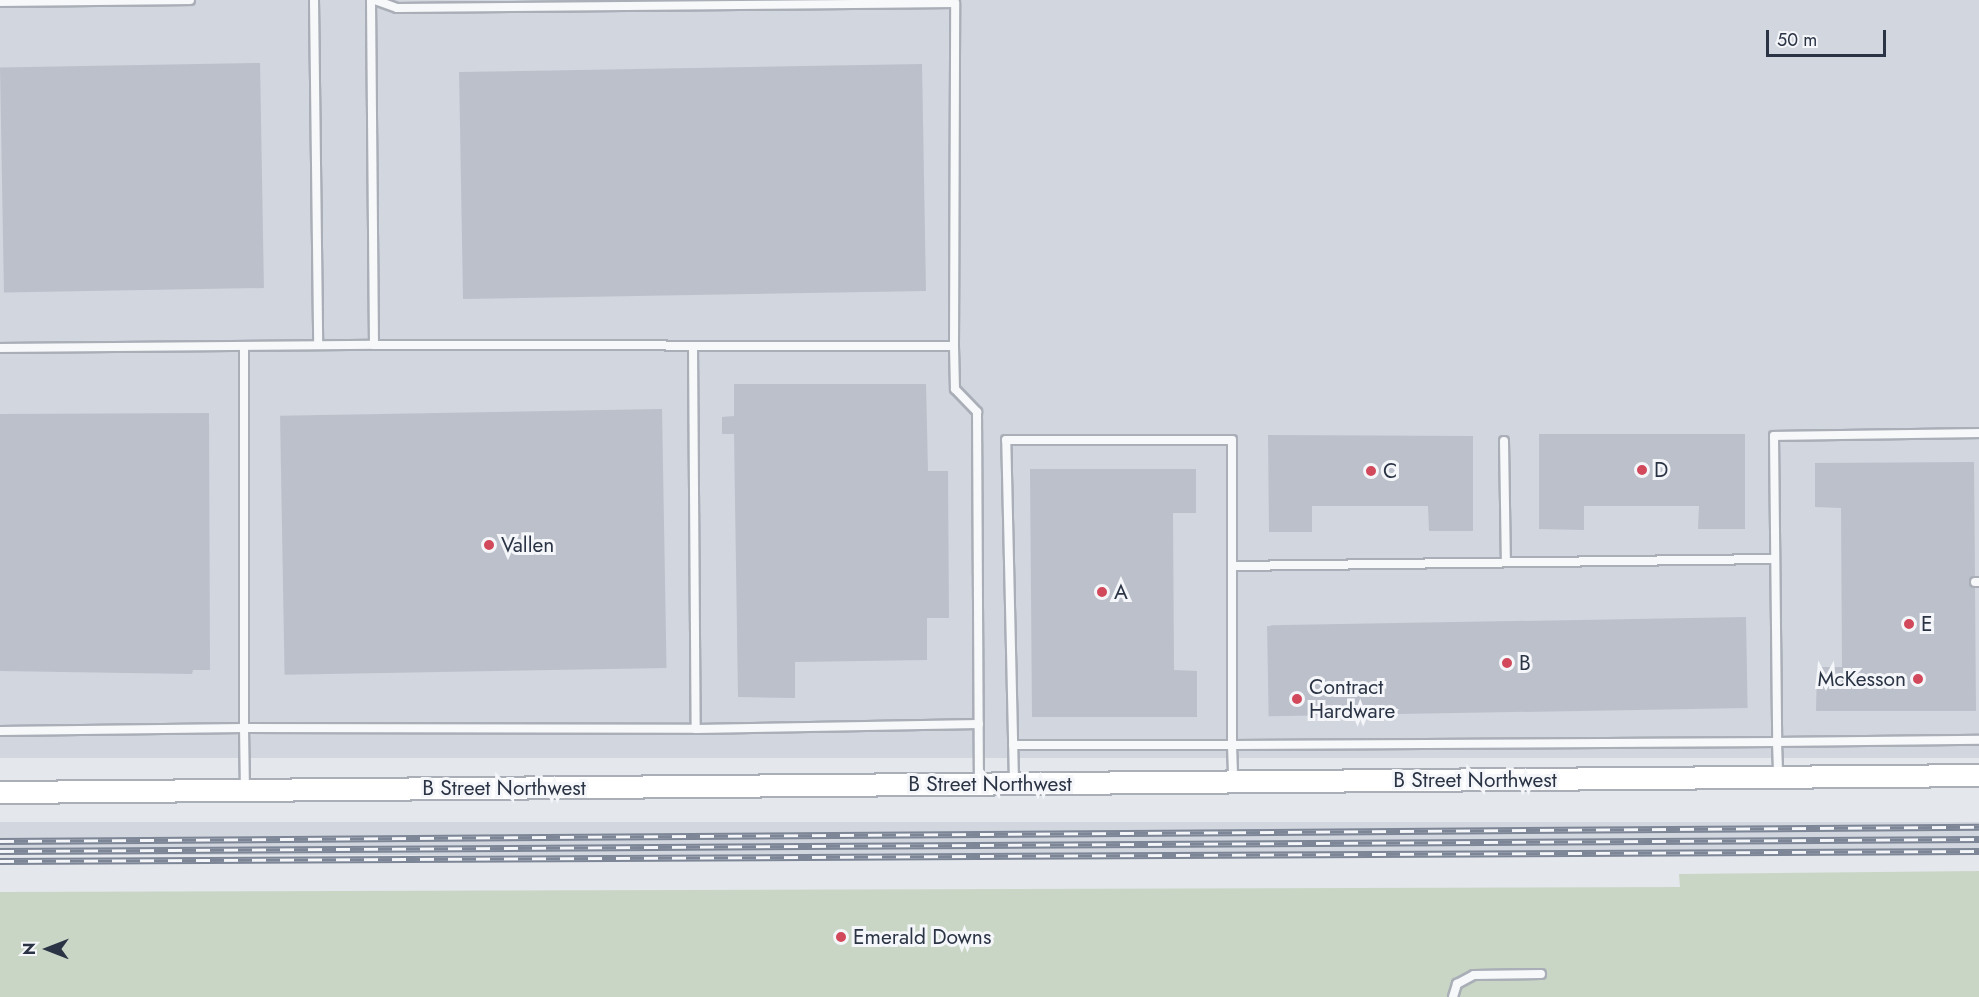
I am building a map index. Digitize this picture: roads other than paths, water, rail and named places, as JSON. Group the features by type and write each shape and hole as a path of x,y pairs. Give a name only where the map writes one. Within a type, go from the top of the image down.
{"street":[{"name":"B Street Northwest","path":"0,792 1979,775"}],"lane":[{"path":"0,2 190,0"},
{"path":"314,0 318,345"},
{"path":"374,345 373,0 397,8 956,3 954,346 956,389 977,412 979,784"},
{"path":"0,348 318,345 954,346"},
{"path":"244,346 245,790"},
{"path":"693,346 696,729"},
{"path":"1778,777 1774,436 1979,433"},
{"path":"1014,783 1006,440 1232,440 1233,782"},
{"path":"1504,441 1506,562"},
{"path":"1232,566 1774,559"},
{"path":"0,731 244,728 696,729 979,724"},
{"path":"1013,745 1979,740"},
{"path":"1453,997 1457,984 1474,975 1541,974"}],"railway":[{"path":"0,841 1979,827"},
{"path":"0,851 1979,839"},
{"path":"0,861 1979,851"}],"place":[{"name":"D","path":"1642,470"},
{"name":"C","path":"1371,471"},
{"name":"Vallen","path":"489,545"},
{"name":"A","path":"1102,592"},
{"name":"E","path":"1909,624"},
{"name":"B","path":"1507,663"},
{"name":"McKesson","path":"1918,679"},
{"name":"Contract Hardware","path":"1297,699"},
{"name":"Emerald Downs","path":"841,937"}]}
